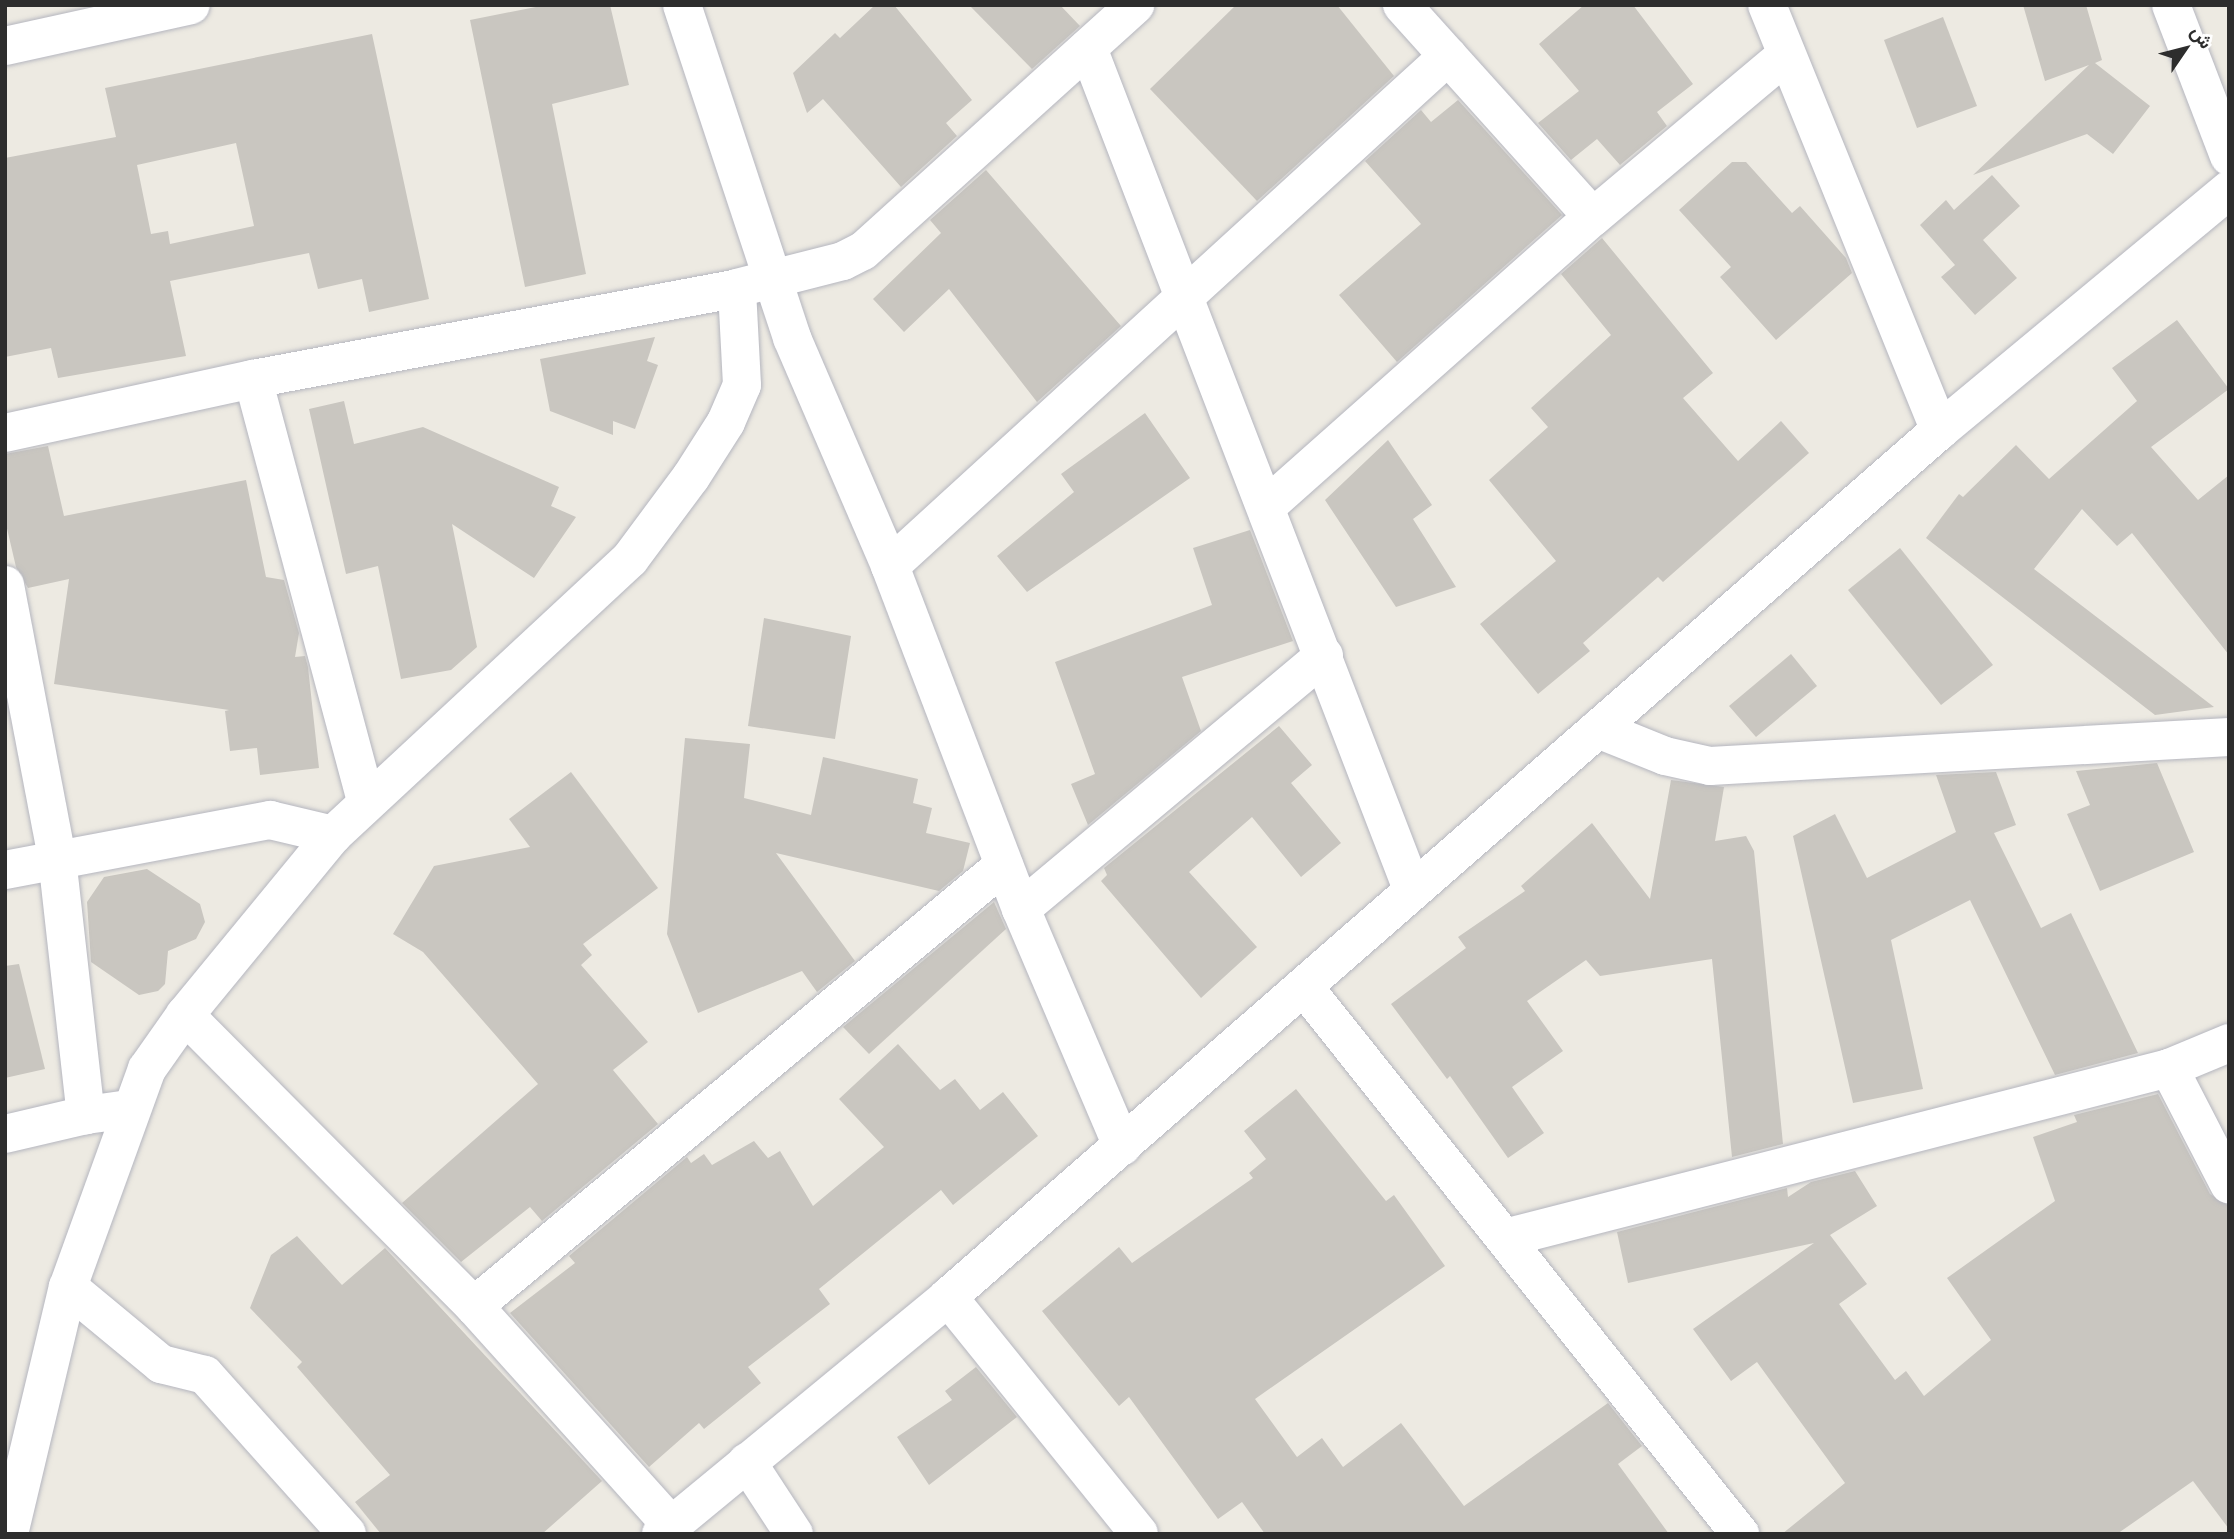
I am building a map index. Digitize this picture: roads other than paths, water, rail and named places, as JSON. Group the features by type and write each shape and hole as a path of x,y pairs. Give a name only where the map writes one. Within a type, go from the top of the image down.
{"street":[{"path":"5,46 191,5"},
{"path":"682,5 754,284 890,566 1021,909 1122,1146"},
{"path":"5,433 253,379 754,284 843,261 863,251 1135,5"},
{"path":"1402,5 1593,217"},
{"path":"1768,5 1940,430"},
{"path":"2171,5 2229,156"},
{"path":"1088,48 1183,298 1267,506 1412,889"},
{"path":"1267,506 1593,217 1786,55"},
{"path":"890,566 1448,56"},
{"path":"185,1015 474,1306 666,1529 948,1297 1940,430 2229,190"},
{"path":"9,1534 68,1287 129,1108 147,1069 185,1015 333,835 366,800 630,559 691,477 726,422 742,385 754,284"},
{"path":"253,379 366,800"},
{"path":"5,584 57,858 86,1115"},
{"path":"1021,909 1324,656"},
{"path":"1598,729 1665,756 1710,766 2229,737"},
{"path":"5,870 57,858 270,820 333,835"},
{"path":"474,1306 1004,865"},
{"path":"1304,987 1740,1534"},
{"path":"1505,1238 2169,1068 2229,1043"},
{"path":"2169,1068 2229,1184"},
{"path":"5,1134 129,1108"},
{"path":"68,1287 160,1364 205,1375 346,1534"},
{"path":"948,1297 1139,1534"},
{"path":"747,1462 794,1534"}]}
